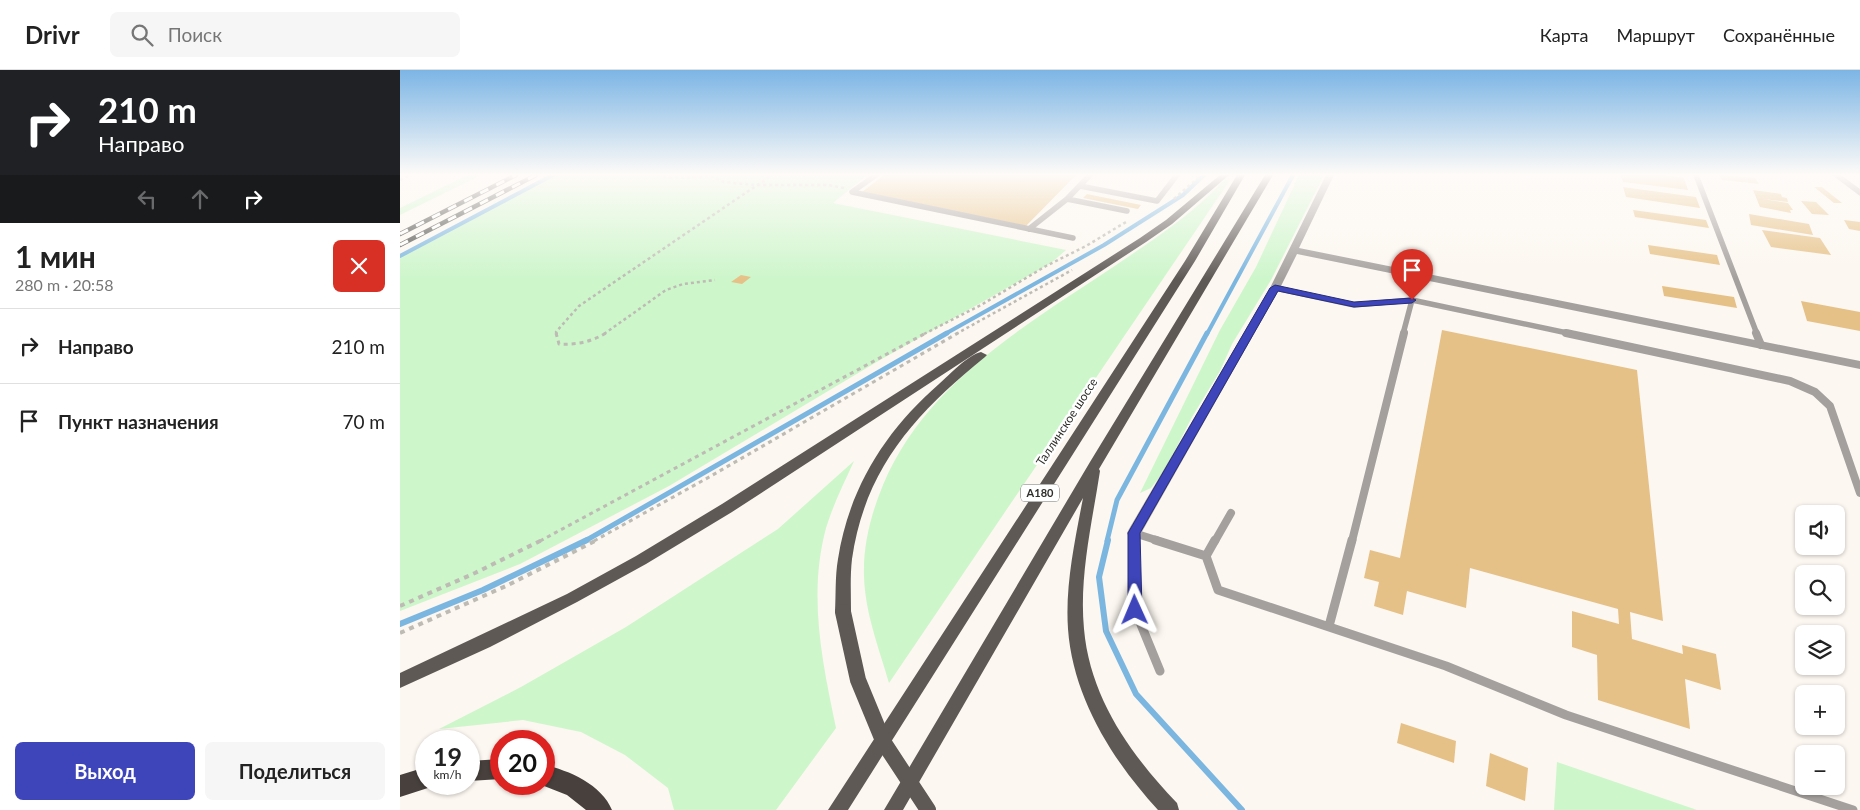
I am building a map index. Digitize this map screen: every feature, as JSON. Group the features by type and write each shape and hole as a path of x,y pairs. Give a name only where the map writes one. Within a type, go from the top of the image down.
{"highway":[{"path":"555,778 564,780 595,802 601,810"},
{"path":"400,786 415,781"}],"main road":[{"path":"400,681 564,603 641,560 727,508 1054,299 1169,222 1184,210"},
{"name":"Таллинское шоссе","path":"837,810 1184,270 1220,210"},
{"path":"893,810 1095,465 1248,210"},
{"path":"928,810 884,743 858,680 843,612 846,559 860,499 884,449 931,396 956,373 1054,299"},
{"path":"1095,465 1077,593 1076,629 1079,649 1090,690 1109,733 1148,788 1170,810"}],"street":[{"path":"1134,533 1275,288 1313,210"},
{"path":"1293,250 1860,365"}],"lane":[{"path":"936,210 1073,238"},
{"path":"1029,229 1054,210"},
{"path":"1120,210 1127,211"},
{"path":"1709,210 1760,345"},
{"path":"1275,288 1354,305 1412,300 1790,381 1815,392 1830,406 1860,492"},
{"path":"1329,626 1412,300"},
{"path":"1231,513 1206,556 1218,590 1446,666 1566,715 1853,810"},
{"path":"1160,671 1135,610 1134,533 1206,556"}],"path":[{"path":"715,280 688,284 667,290 588,343 571,347 559,344 556,332 579,306 720,210"},
{"path":"400,606 566,528 893,350 981,305 1130,219"},
{"path":"400,633 459,609 578,551 746,458 900,366 1076,268"}],"green space":[{"path":"400,210 411,210 400,215"},
{"path":"486,210 865,210 1066,250 1051,263 880,360 669,486 520,564 400,611 400,256"},
{"path":"1193,210 1210,210 889,683 867,603 864,564 866,541 875,507 883,485 902,447 927,414 955,383 987,355 1020,329 1165,232"},
{"path":"1283,210 1307,210 1271,280 1232,344 1220,371 1192,417 1165,470 1151,488 1140,493 1220,330 1256,267"},
{"path":"854,461 835,502 826,528 818,578 819,628 822,653 836,728 776,810 674,810 668,788 625,755 581,732 523,720 439,729 521,687 626,627 778,529"},
{"path":"1557,762 1697,810 1554,810"}],"building":[{"path":"947,210 1042,210 1026,226"},
{"path":"1633,210 1706,220 1709,228 1635,217"},
{"path":"1773,210 1793,210 1790,210 1791,213"},
{"path":"1808,210 1824,210 1829,215 1812,214"},
{"path":"1749,214 1809,224 1813,235 1751,225"},
{"path":"1844,220 1860,222 1860,231 1849,229"},
{"path":"1762,230 1820,238 1831,255 1771,247"},
{"path":"1648,245 1717,255 1720,265 1650,254"},
{"path":"741,275 751,277 742,284 731,282"},
{"path":"1662,286 1734,297 1737,308 1664,296"},
{"path":"1801,301 1860,312 1860,331 1807,321"},
{"path":"1442,330 1637,370 1663,621 1630,612 1632,639 1683,654 1682,645 1716,654 1721,690 1685,679 1690,729 1598,700 1597,655 1572,647 1572,611 1619,624 1618,609 1470,568 1466,608 1407,591 1403,615 1374,606 1379,582 1364,578 1370,550 1400,558"},
{"path":"1401,723 1456,741 1454,763 1397,743"},
{"path":"1490,753 1528,768 1525,801 1486,786"}],"waterway":[{"path":"400,256 488,210"},
{"path":"945,334 1104,245 1160,210"},
{"path":"1207,334 1274,210"},
{"path":"585,541 947,333"},
{"path":"1107,541 1117,500 1207,333"},
{"path":"1108,540 1099,577 1106,631 1136,694 1242,810"},
{"path":"400,624 483,590 585,541"}],"railway":[{"path":"400,234 448,210"},
{"path":"400,245 469,210"}],"route":[{"path":"1135,610 1134,533 1275,288 1354,305 1412,300"}]}
